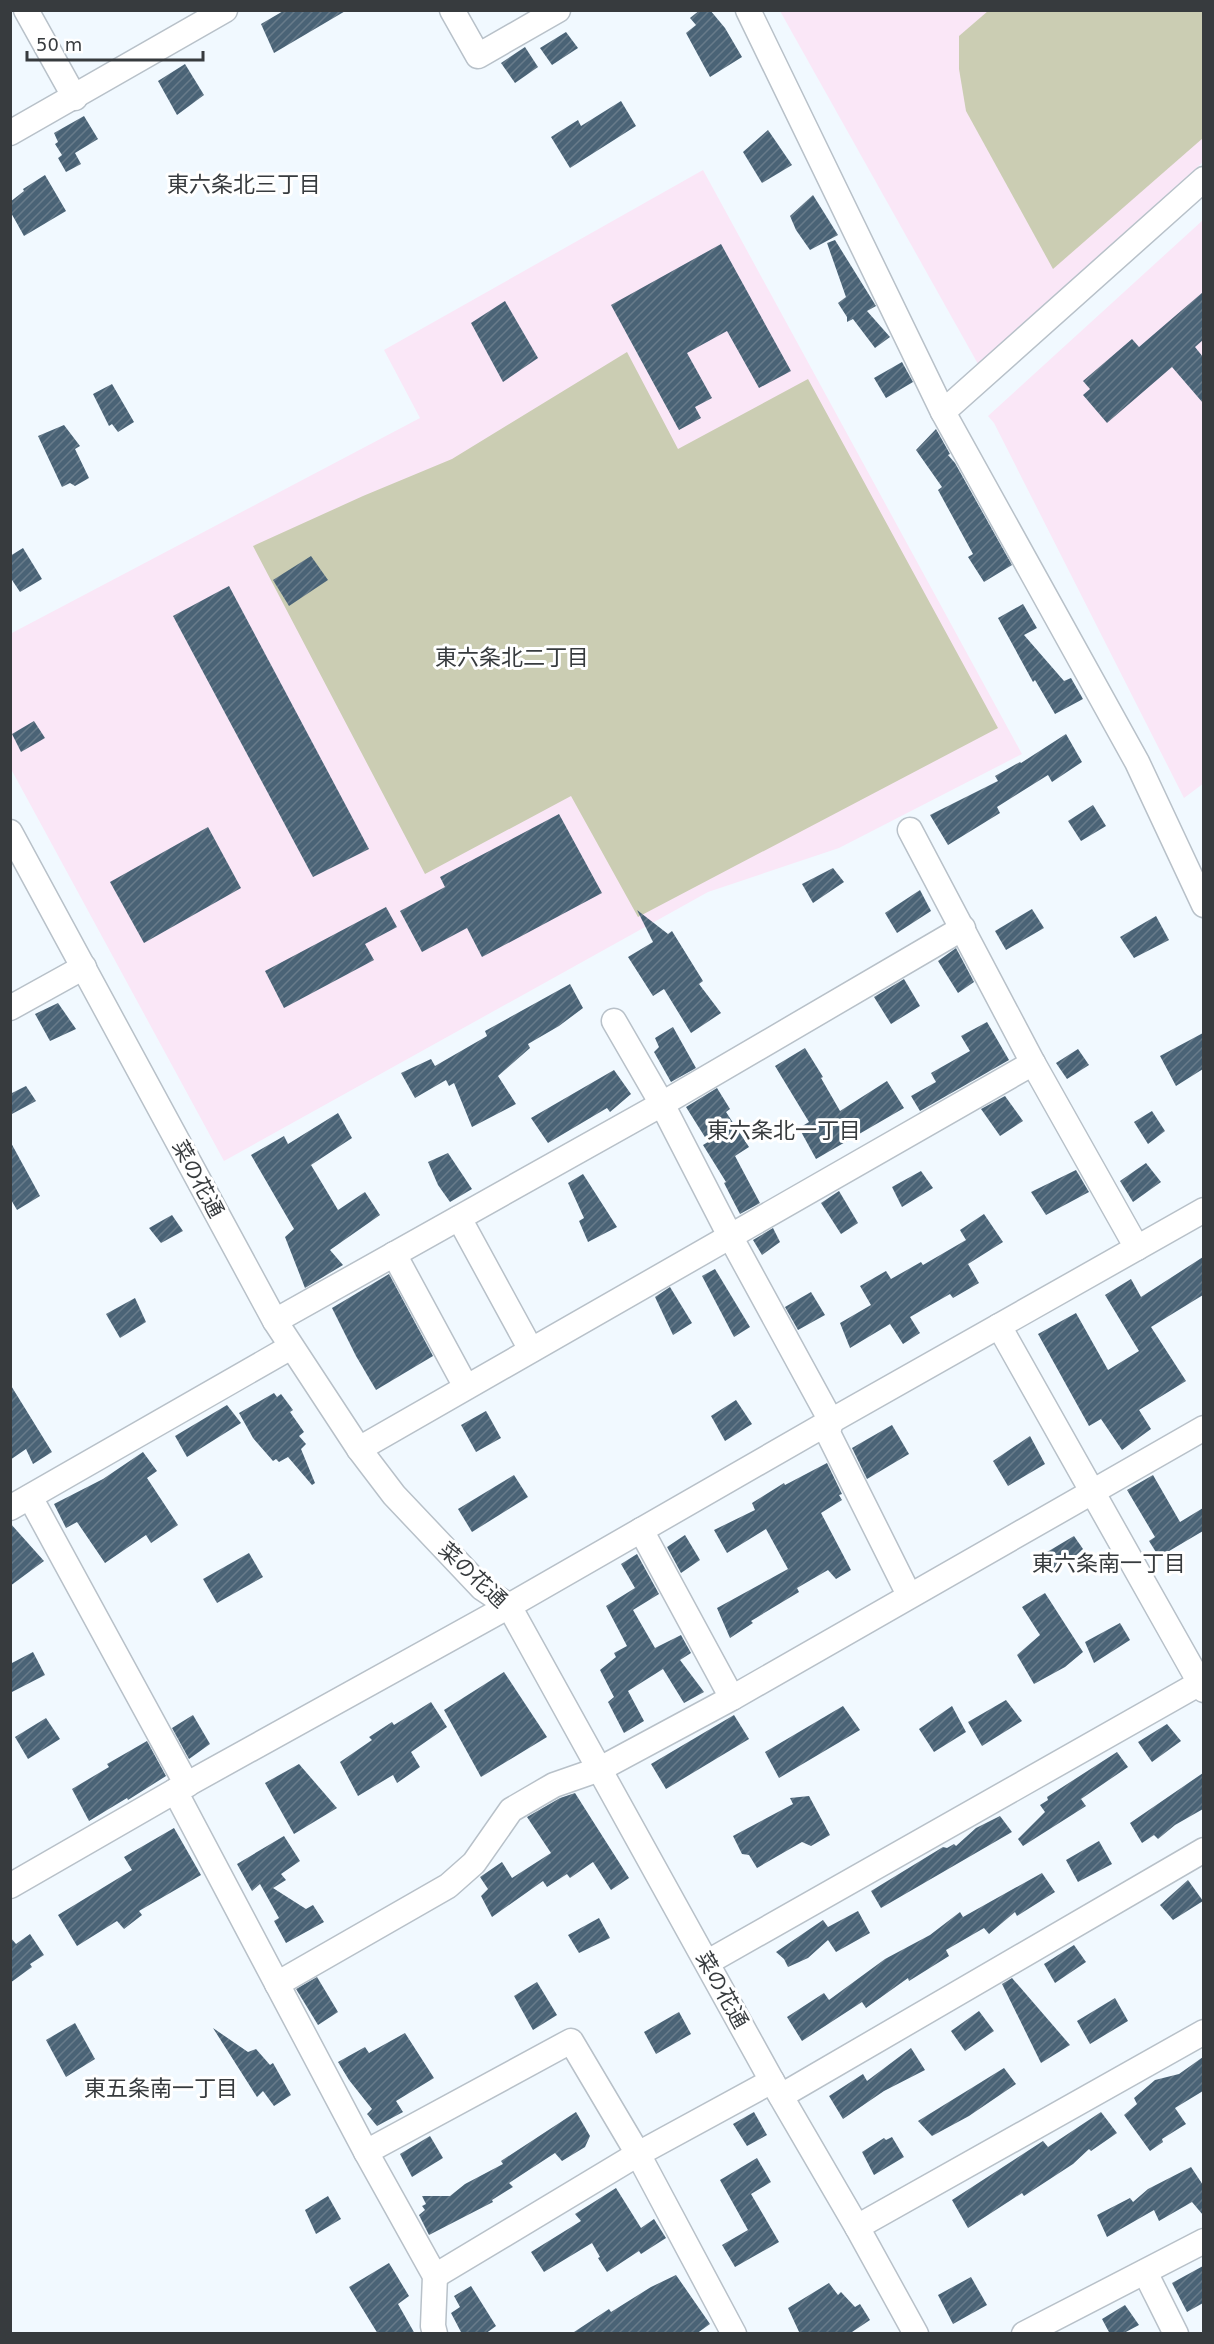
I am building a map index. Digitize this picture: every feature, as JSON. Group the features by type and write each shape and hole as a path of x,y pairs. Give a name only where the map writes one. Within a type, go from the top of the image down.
{"street":[{"path":"26,10 75,98"},
{"path":"10,133 75,98 225,10"},
{"path":"452,10 478,56 558,10"},
{"path":"748,10 943,412 1137,762 1203,905"},
{"path":"943,412 1203,178"},
{"path":"910,830 1034,1063 1137,1248"},
{"name":"菜の花通","path":"10,832 291,1347 359,1449 394,1495 447,1554 482,1588 509,1606 708,1962 776,2089 857,2227 916,2334"},
{"path":"275,1321 662,1104 963,928"},
{"path":"10,1008 84,967"},
{"path":"614,1021 662,1104 730,1236 831,1420 828,1433 909,1595"},
{"path":"359,1449 1034,1063"},
{"path":"10,1886 509,1606 831,1420 1203,1210"},
{"path":"459,1218 531,1350"},
{"path":"394,1254 466,1388"},
{"path":"708,1962 1202,1687 999,1326"},
{"path":"291,1347 20,1502 181,1788 277,1984 435,2276 433,2326 435,2334"},
{"path":"277,1984 448,1886 474,1863 511,1810 554,1785 600,1769 732,1698 1203,1428"},
{"path":"640,1530 732,1698"},
{"path":"435,2276 638,2154 776,2089 1203,1850"},
{"path":"857,2227 1203,2031"},
{"path":"366,2152 571,2041 638,2154 734,2334"},
{"path":"1024,2334 1203,2241"},
{"path":"1145,2272 1176,2334"}],"shaded area":[{"path":"780,11 1203,11 1203,162 978,364"},
{"path":"703,170 1022,754 839,848 708,892 224,1161 11,769 10,634 420,418 384,350"},
{"path":"1203,220 1204,783 1184,798 994,423 988,416"}],"green space":[{"path":"988,11 1203,11 1203,138 1053,269 966,111 959,69 959,36"},
{"path":"627,352 678,449 808,379 998,728 638,917 571,796 425,874 253,546 452,459"}],"building":[{"path":"285,10 347,10 274,53 261,24"},
{"path":"700,10 710,10 725,28 742,57 710,77 686,33 696,25 690,18"},
{"path":"566,32 578,48 552,65 540,48"},
{"path":"525,47 538,67 515,83 501,63"},
{"path":"185,64 204,95 177,115 158,81"},
{"path":"621,101 636,126 570,168 551,137 578,120 581,126"},
{"path":"84,116 98,139 75,153 81,164 66,172 58,158 62,155 55,144 58,142 54,133"},
{"path":"768,130 792,165 762,183 743,152"},
{"path":"45,175 66,211 24,236 10,211 10,202 24,191 23,189"},
{"path":"813,195 838,235 810,250 796,230 790,216"},
{"path":"835,240 876,306 867,311 890,337 875,348 853,319 847,322 847,317 838,303 846,297 827,243"},
{"path":"721,244 791,371 759,388 727,331 687,353 712,398 695,407 701,418 679,430 611,305"},
{"path":"1203,292 1203,340 1195,347 1203,357 1203,403 1172,367 1107,423 1083,395 1090,389 1083,381 1132,339 1139,347"},
{"path":"505,301 538,358 503,382 471,323"},
{"path":"902,362 913,382 886,398 874,378"},
{"path":"112,384 134,422 118,432 112,424 109,426 93,394"},
{"path":"64,425 80,446 75,449 89,478 75,486 70,483 62,487 38,436"},
{"path":"936,429 950,454 948,455 955,463 1012,565 984,582 968,557 973,554 938,490 942,487 916,450"},
{"path":"23,548 42,579 20,592 10,577 10,556"},
{"path":"311,556 328,580 289,606 273,580"},
{"path":"229,586 369,849 313,877 173,616"},
{"path":"1023,604 1037,628 1024,635 1064,681 1071,678 1083,699 1055,714 1035,680 1033,682 998,618"},
{"path":"34,721 45,738 21,752 12,734"},
{"path":"1066,734 1082,762 1052,782 1048,775 997,807 1000,813 948,845 930,815 998,781 995,776 1021,763"},
{"path":"1093,805 1106,826 1081,841 1068,821"},
{"path":"559,814 602,893 482,957 467,928 422,952 400,911 445,887 440,877"},
{"path":"208,827 241,888 144,943 110,882"},
{"path":"833,868 844,882 813,903 802,884"},
{"path":"920,890 931,911 897,933 885,913"},
{"path":"386,907 397,927 365,944 374,960 284,1008 265,971"},
{"path":"1032,909 1044,928 1006,950 995,931"},
{"path":"637,910 668,934 672,931 703,981 699,984 721,1013 691,1033 664,989 653,996 628,957 653,942"},
{"path":"1156,916 1169,940 1134,958 1120,937"},
{"path":"956,948 974,982 958,993 938,961"},
{"path":"904,979 920,1006 891,1024 874,997"},
{"path":"570,984 583,1008 559,1026 528,1044 530,1048 498,1076 516,1104 472,1127 454,1083 449,1086 446,1080 415,1098 401,1073 431,1059 435,1066 487,1036 485,1031"},
{"path":"58,1003 76,1029 50,1041 35,1014"},
{"path":"987,1022 1009,1060 920,1111 911,1096 936,1082 931,1073 970,1051 961,1036"},
{"path":"673,1027 696,1068 671,1082 654,1052 659,1047 655,1038"},
{"path":"1203,1033 1203,1069 1176,1086 1160,1056"},
{"path":"805,1048 840,1111 887,1081 904,1108 816,1159 799,1128 809,1122 775,1066"},
{"path":"1078,1049 1089,1065 1067,1079 1056,1063"},
{"path":"614,1070 631,1094 610,1112 607,1108 548,1143 531,1118"},
{"path":"26,1086 36,1101 10,1115 10,1094"},
{"path":"717,1088 730,1109 726,1112 749,1147 735,1156 760,1203 740,1214 724,1183 726,1182 703,1145 708,1142 686,1107"},
{"path":"1005,1096 1023,1121 1000,1136 981,1109"},
{"path":"1152,1111 1165,1131 1148,1144 1134,1122"},
{"path":"338,1113 352,1138 311,1165 338,1210 365,1192 380,1215 330,1250 343,1265 305,1288 285,1237 294,1229 251,1155 284,1136 288,1144"},
{"path":"10,1141 40,1196 17,1210 10,1198"},
{"path":"448,1153 472,1189 450,1202 438,1185 428,1162"},
{"path":"1146,1163 1161,1182 1133,1202 1120,1181"},
{"path":"1076,1170 1089,1192 1046,1215 1031,1192"},
{"path":"921,1171 933,1188 902,1207 892,1187"},
{"path":"583,1174 617,1227 588,1242 579,1221 584,1218 568,1183"},
{"path":"839,1191 858,1223 841,1234 821,1203"},
{"path":"984,1214 1003,1242 968,1264 979,1283 953,1298 950,1294 910,1317 920,1333 903,1344 890,1324 850,1348 840,1323 871,1305 860,1286 886,1271 891,1279 921,1262 923,1265 966,1240 960,1230"},
{"path":"172,1215 183,1231 161,1243 149,1228"},
{"path":"773,1228 780,1242 762,1255 753,1240"},
{"path":"1203,1257 1203,1295 1151,1327 1186,1381 1139,1410 1151,1429 1122,1450 1101,1419 1089,1426 1038,1334 1076,1313 1108,1370 1139,1351 1105,1295 1131,1279 1141,1297"},
{"path":"715,1269 750,1327 734,1337 702,1276"},
{"path":"389,1274 433,1356 376,1390 332,1308"},
{"path":"670,1287 692,1323 673,1335 655,1297"},
{"path":"811,1292 825,1315 798,1330 785,1307"},
{"path":"135,1298 146,1322 120,1338 106,1314"},
{"path":"10,1384 52,1452 33,1464 26,1449 10,1460"},
{"path":"274,1393 277,1397 281,1394 293,1410 290,1412 304,1432 299,1436 306,1444 301,1449 315,1483 312,1485 288,1457 279,1462 276,1459 273,1461 253,1438 239,1413"},
{"path":"736,1400 752,1424 725,1441 711,1416"},
{"path":"227,1405 241,1423 187,1457 175,1436"},
{"path":"486,1411 501,1438 476,1452 461,1425"},
{"path":"892,1425 909,1454 867,1479 852,1448"},
{"path":"1030,1436 1045,1464 1008,1486 993,1461"},
{"path":"143,1452 157,1471 147,1478 178,1525 151,1543 146,1535 105,1563 77,1522 66,1528 54,1504 103,1479"},
{"path":"827,1463 842,1494 839,1495 842,1500 821,1513 851,1570 836,1579 828,1570 797,1588 799,1592 751,1621 753,1623 730,1638 717,1608 788,1569 766,1529 727,1553 714,1530 755,1510 752,1503 784,1483 785,1485"},
{"path":"514,1475 528,1497 472,1532 458,1509"},
{"path":"1153,1475 1180,1522 1203,1508 1203,1531 1159,1557 1149,1541 1155,1537 1127,1490"},
{"path":"10,1523 44,1561 10,1586"},
{"path":"685,1535 700,1560 681,1573 667,1547"},
{"path":"1074,1536 1083,1549 1072,1559 1052,1569 1042,1555"},
{"path":"249,1553 263,1577 217,1603 203,1579"},
{"path":"637,1554 659,1594 633,1610 655,1648 681,1635 691,1653 680,1660 704,1692 684,1703 663,1669 628,1691 644,1721 624,1733 608,1702 614,1697 600,1670 616,1657 614,1653 627,1646 606,1606 635,1588 621,1564"},
{"path":"1045,1593 1083,1652 1065,1667 1034,1684 1017,1655 1040,1635 1022,1607"},
{"path":"1120,1623 1130,1640 1094,1663 1085,1642"},
{"path":"33,1652 45,1675 10,1693 10,1664"},
{"path":"504,1672 547,1737 481,1777 444,1710"},
{"path":"1006,1700 1022,1721 982,1746 968,1722"},
{"path":"431,1702 447,1727 411,1752 420,1767 397,1783 393,1775 358,1796 340,1762 372,1740 369,1737 392,1722 394,1725"},
{"path":"843,1706 860,1730 779,1778 765,1752"},
{"path":"952,1706 966,1732 934,1752 919,1729"},
{"path":"193,1715 210,1744 189,1759 172,1728"},
{"path":"734,1715 749,1739 666,1789 651,1764"},
{"path":"46,1718 60,1739 28,1759 15,1737"},
{"path":"1167,1724 1181,1741 1152,1762 1138,1742"},
{"path":"147,1741 166,1776 89,1821 72,1789 109,1767 107,1764"},
{"path":"1117,1752 1128,1767 1081,1799 1086,1806 1023,1846 1018,1839 1045,1812 1040,1805 1048,1800 1047,1797"},
{"path":"299,1764 337,1808 294,1834 265,1783"},
{"path":"1203,1773 1203,1809 1175,1825 1158,1839 1154,1835 1142,1843 1130,1823"},
{"path":"575,1793 629,1878 611,1890 593,1862 570,1878 567,1874 547,1887 543,1881 492,1917 481,1896 488,1889 480,1877 502,1862 512,1878 551,1853 527,1817 560,1798"},
{"path":"809,1796 830,1835 811,1846 802,1842 757,1868 749,1855 742,1854 733,1836 793,1804 790,1798"},
{"path":"1000,1816 1012,1832 881,1908 871,1891 943,1847 947,1848 954,1844 956,1846 976,1828"},
{"path":"174,1828 201,1875 139,1911 142,1915 124,1929 117,1921 77,1946 58,1915 132,1870 124,1857"},
{"path":"284,1836 300,1861 281,1874 286,1880 273,1888 306,1909 313,1905 324,1922 286,1943 274,1921 279,1918 260,1884 252,1891 237,1864"},
{"path":"1099,1841 1112,1864 1078,1882 1066,1860"},
{"path":"1042,1873 1055,1892 1017,1916 1015,1912 989,1934 984,1928 946,1950 949,1956 909,1981 908,1978 866,2008 862,2002 802,2041 787,2017 824,1993 829,2000 885,1959 930,1935 960,1912 963,1917"},
{"path":"1188,1880 1203,1901 1173,1920 1160,1905"},
{"path":"858,1911 870,1933 836,1952 828,1940 808,1958 788,1967 784,1959 776,1952 823,1920 828,1927"},
{"path":"599,1918 610,1938 579,1953 568,1935"},
{"path":"30,1934 44,1955 30,1964 32,1967 10,1983 10,1937 16,1944"},
{"path":"1074,1945 1086,1962 1055,1983 1044,1964"},
{"path":"317,1977 338,2012 318,2025 296,1989"},
{"path":"1012,1978 1070,2045 1041,2063 1002,1984"},
{"path":"537,1982 557,2015 533,2030 514,1996"},
{"path":"1115,1998 1128,2021 1090,2044 1077,2021"},
{"path":"979,2011 994,2031 965,2051 951,2031"},
{"path":"679,2012 691,2034 656,2054 644,2032"},
{"path":"75,2023 95,2059 66,2077 46,2040"},
{"path":"213,2028 248,2052 256,2049 270,2065 273,2063 291,2095 274,2106 263,2091 257,2097"},
{"path":"405,2033 434,2078 396,2101 403,2112 377,2126 367,2114 372,2109 338,2062 365,2047 369,2053"},
{"path":"911,2048 925,2070 884,2091 843,2119 829,2096 863,2074 867,2081"},
{"path":"1203,2057 1203,2091 1175,2108 1186,2124 1162,2139 1163,2142 1150,2151 1124,2115 1137,2104 1134,2098 1155,2080 1179,2074"},
{"path":"1004,2068 1016,2084 969,2116 932,2136 918,2121"},
{"path":"576,2112 590,2136 585,2147 562,2161 555,2153 509,2183 513,2187 492,2200 493,2202 429,2235 419,2215 425,2210 422,2206 426,2204 422,2196 450,2196 465,2184 503,2164 501,2161"},
{"path":"754,2112 767,2135 747,2146 733,2124"},
{"path":"1101,2112 1117,2133 1091,2151 1089,2149 1073,2164 1024,2196 1022,2193 968,2228 952,2200 1043,2141 1048,2147"},
{"path":"430,2136 443,2158 412,2177 400,2154"},
{"path":"892,2137 904,2157 874,2175 862,2152 884,2138 886,2140"},
{"path":"757,2158 771,2182 751,2194 779,2242 735,2267 722,2245 748,2230 720,2180"},
{"path":"1191,2167 1203,2185 1203,2215 1192,2202 1159,2221 1154,2210 1107,2237 1097,2215 1130,2198 1133,2202 1148,2189"},
{"path":"616,2188 641,2228 654,2219 666,2238 641,2254 639,2251 607,2272 592,2243 544,2272 531,2252 581,2221 575,2214"},
{"path":"328,2196 341,2219 316,2234 305,2210"},
{"path":"389,2263 409,2296 398,2304 415,2334 378,2334 349,2287"},
{"path":"1203,2266 1203,2303 1187,2312 1172,2283"},
{"path":"676,2275 710,2324 696,2334 571,2334 609,2309 611,2312 651,2287"},
{"path":"971,2277 987,2305 953,2324 938,2295"},
{"path":"829,2283 838,2295 841,2292 855,2307 860,2304 870,2320 849,2334 800,2334 788,2308"},
{"path":"471,2286 496,2326 485,2334 462,2334 451,2313 460,2307 454,2296"},
{"path":"1125,2305 1139,2325 1122,2334 1110,2334 1102,2319"}],"district":[{"name":"東六条北三丁目","path":"244,184"},
{"name":"東六条北二丁目","path":"512,657"},
{"name":"東六条北一丁目","path":"784,1130"},
{"name":"東六条南一丁目","path":"1109,1563"},
{"name":"東五条南一丁目","path":"161,2088"}]}
